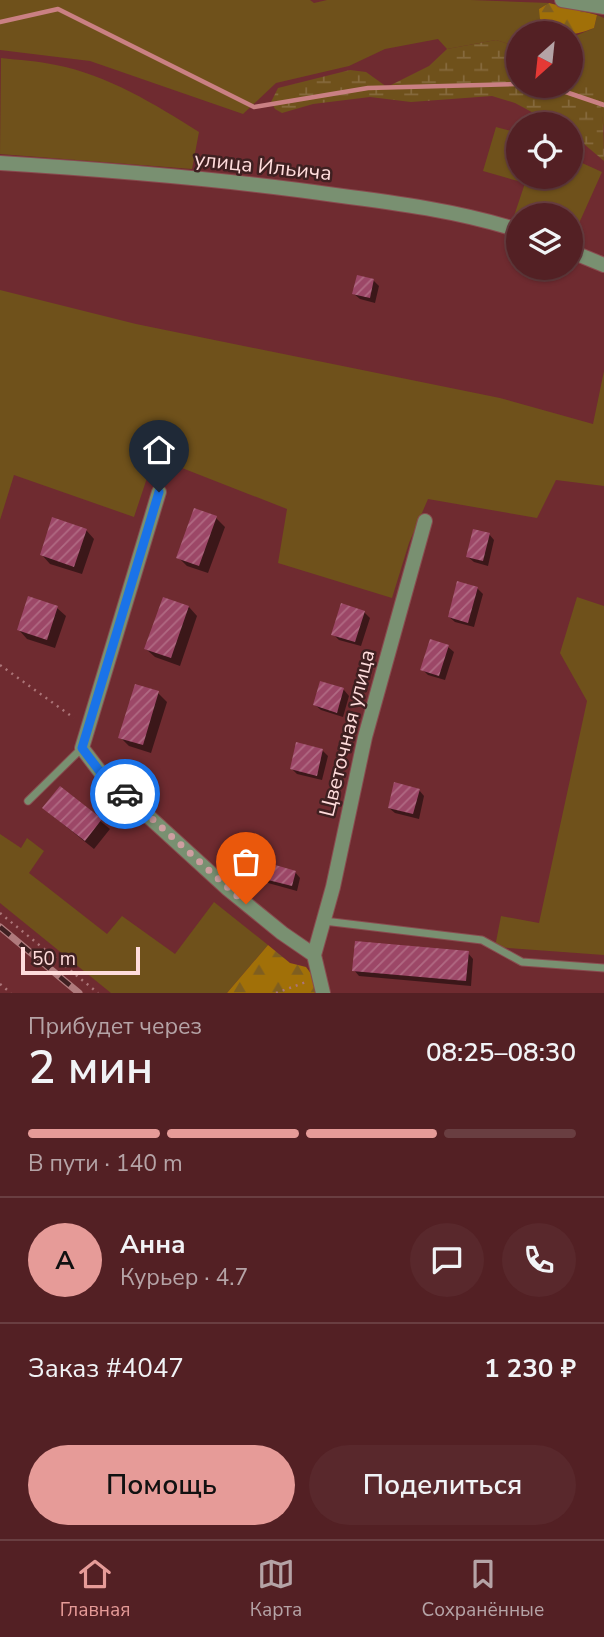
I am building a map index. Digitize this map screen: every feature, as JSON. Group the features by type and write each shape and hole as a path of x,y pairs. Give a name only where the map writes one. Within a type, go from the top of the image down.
{"street":[{"path":"562,0 604,8"},
{"name":"улица Ильича","path":"0,163 75,167 279,187 431,208 506,226"},
{"path":"583,256 604,265"},
{"path":"159,492 82,748 101,773 228,889 314,955 323,993"},
{"name":"Цветочная улица","path":"314,955 365,737 425,521"}],"lane":[{"path":"28,801 82,748"},
{"path":"324,921 482,940 523,962 604,968"}],"path":[{"path":"0,665 88,727"},
{"path":"0,913 98,993"},
{"path":"276,993 303,984 319,972"},
{"path":"0,984 11,993"}],"green space":[{"path":"0,0 310,0 314,3 327,0 471,0 549,3 539,9 548,21 506,21 506,43 496,40 447,49 438,39 385,49 349,66 276,83 243,114 90,61 0,50"},
{"path":"549,3 597,15 594,28 583,31 583,21 543,21 539,9"},
{"path":"597,15 604,18 604,131 600,101 583,83 583,33 594,28"},
{"path":"496,40 506,43 506,98 583,98 583,83 599,100 604,161 583,143 583,112 532,112 515,103 492,96 411,102 370,97 313,104 282,113 275,109 271,102 278,88 350,70 366,72 387,87 429,66 447,49"},
{"path":"1,58 42,62 94,76 165,111 199,132 192,169 0,154"},
{"path":"496,127 506,130 506,178 483,171"},
{"path":"583,163 602,172 583,214 583,203 518,203 523,189 583,189"},
{"path":"0,290 136,324 500,398 593,424 604,371 604,486 556,480 537,518 428,499 409,543 392,598 278,563 287,509 154,457 134,517 14,475 0,520"},
{"path":"577,597 604,606 604,955 495,947 501,916 539,923 587,701 560,653"},
{"path":"0,834 21,848 27,838 44,851 29,873 107,934 122,916 175,954 214,902 268,945 227,993 111,993 0,903"},
{"path":"268,945 290,963 306,967 315,979 317,993 227,993"}],"building":[{"path":"357,275 374,279 370,298 352,294"},
{"path":"194,508 217,516 199,566 176,558"},
{"path":"52,517 87,529 74,567 40,555"},
{"path":"473,529 490,533 483,561 466,557"},
{"path":"457,581 478,587 468,623 448,617"},
{"path":"28,596 58,606 47,640 17,630"},
{"path":"163,597 189,606 171,658 144,649"},
{"path":"341,603 365,611 355,642 331,635"},
{"path":"430,639 449,645 439,676 420,670"},
{"path":"320,681 344,688 337,713 313,705"},
{"path":"135,684 159,691 143,745 118,738"},
{"path":"296,742 323,749 317,776 290,769"},
{"path":"394,782 420,789 413,814 388,808"},
{"path":"60,786 102,819 85,841 42,808"},
{"path":"265,862 296,871 292,886 260,878"},
{"path":"355,941 469,951 466,981 352,971"}],"waterway":[{"path":"0,22 58,9 254,107 368,88 506,84"},
{"path":"583,98 604,105"}],"railway":[{"path":"0,927 79,993"}],"way so far":[{"path":"125,794 246,904"}],"route":[{"path":"125,794 101,773 82,748 159,492"}]}
